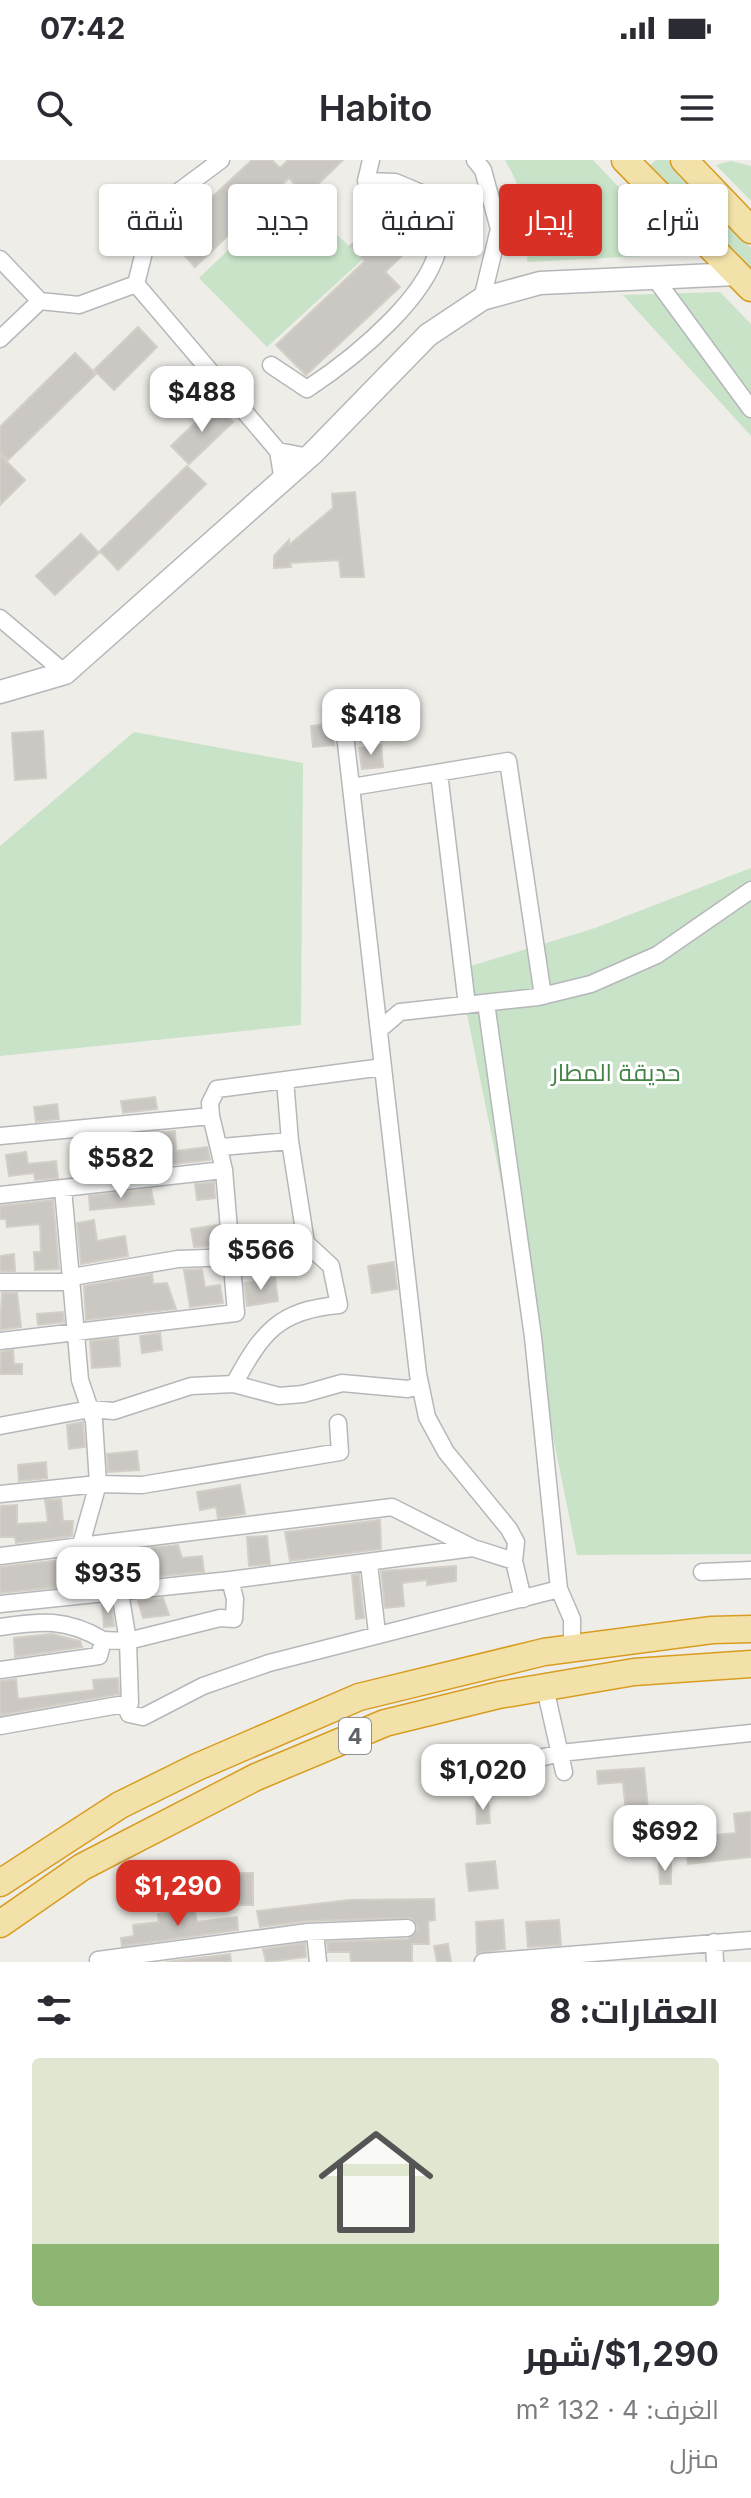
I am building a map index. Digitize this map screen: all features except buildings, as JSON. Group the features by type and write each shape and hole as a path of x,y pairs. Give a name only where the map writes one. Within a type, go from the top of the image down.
{"highway":[{"path":"625,160 744,281"},
{"path":"684,160 751,230"},
{"name":"4","path":"0,1883 120,1805 197,1767 359,1697 544,1652 712,1630 751,1629"},
{"name":"4","path":"0,1924 82,1867 256,1777 385,1723 634,1672 751,1664"}],"main road":[{"path":"0,692 65,673 309,457 428,335 482,299 540,283 654,277 744,281"}],"street":[{"path":"136,284 145,248 174,195 221,160"},
{"path":"271,365 307,389 348,362 400,310 434,264 441,228 426,195 395,182 366,181 371,160"},
{"path":"475,160 483,170 499,229 482,299"},
{"path":"0,259 40,301 79,305 136,284"},
{"path":"654,277 751,409"},
{"path":"136,284 278,451 283,481"},
{"path":"0,339 40,301"},
{"path":"278,451 309,457"},
{"path":"0,618 65,673"},
{"path":"342,708 420,1385 427,1417 446,1452 509,1529 516,1542 514,1561 523,1599"},
{"path":"352,787 508,761 543,996"},
{"path":"439,773 467,1005"},
{"path":"379,1030 400,1012 543,996 591,984 657,955 751,890"},
{"path":"486,1003 533,1337 559,1589 572,1619 572,1649"},
{"path":"0,1341 236,1313 234,1257 224,1170 221,1147 211,1116 210,1103 217,1089 383,1067"},
{"path":"234,1384 258,1341 281,1319 318,1307 339,1305 331,1266 306,1243 290,1141 285,1080"},
{"path":"0,1136 211,1116"},
{"path":"221,1147 290,1141"},
{"path":"0,1195 224,1170"},
{"path":"63,1189 80,1380 90,1409 96,1443 98,1484 80,1548"},
{"path":"0,1282 65,1282 72,1277 178,1259 234,1257"},
{"path":"0,1426 90,1409 114,1411 191,1386 234,1384 279,1396 303,1394 342,1383 392,1389 420,1385"},
{"path":"96,1443 114,1411"},
{"path":"0,1494 98,1484 155,1484 340,1452 338,1423"},
{"path":"0,1556 392,1507 473,1548 514,1561"},
{"path":"0,1726 130,1703 128,1641 117,1590 112,1544"},
{"path":"0,1604 369,1564 473,1548"},
{"path":"369,1564 377,1633"},
{"path":"702,1572 751,1570"},
{"path":"0,1627 53,1621 80,1626 103,1640 128,1641 220,1618 234,1619 235,1599 230,1580"},
{"path":"125,1705 129,1714 143,1717 203,1686 377,1633 559,1589"},
{"path":"0,1670 99,1656 103,1640"},
{"path":"545,1688 564,1772"},
{"path":"520,1763 560,1753 751,1733"},
{"path":"98,1960 315,1932 407,1928"},
{"path":"315,1932 318,1962"},
{"path":"483,1962 670,1953 714,1942 751,1940"},
{"path":"714,1942 715,1962"}],"green space":[{"path":"505,160 593,160 618,186 618,256 643,256 527,262 527,256 602,256 602,184 517,184"},
{"path":"656,160 668,160 691,184 666,184 649,166"},
{"path":"731,161 751,166 751,201 716,165"},
{"path":"728,224 751,248 751,272 728,248"},
{"path":"337,235 353,250 353,256 363,259 267,347 199,278 228,250 228,256 337,256"},
{"path":"720,292 751,324 751,436 623,295"},
{"path":"134,732 303,763 301,1025 0,1056 0,846"},
{"name":"حديقة المطار","path":"751,868 751,1554 577,1555 458,970 595,928"}]}
